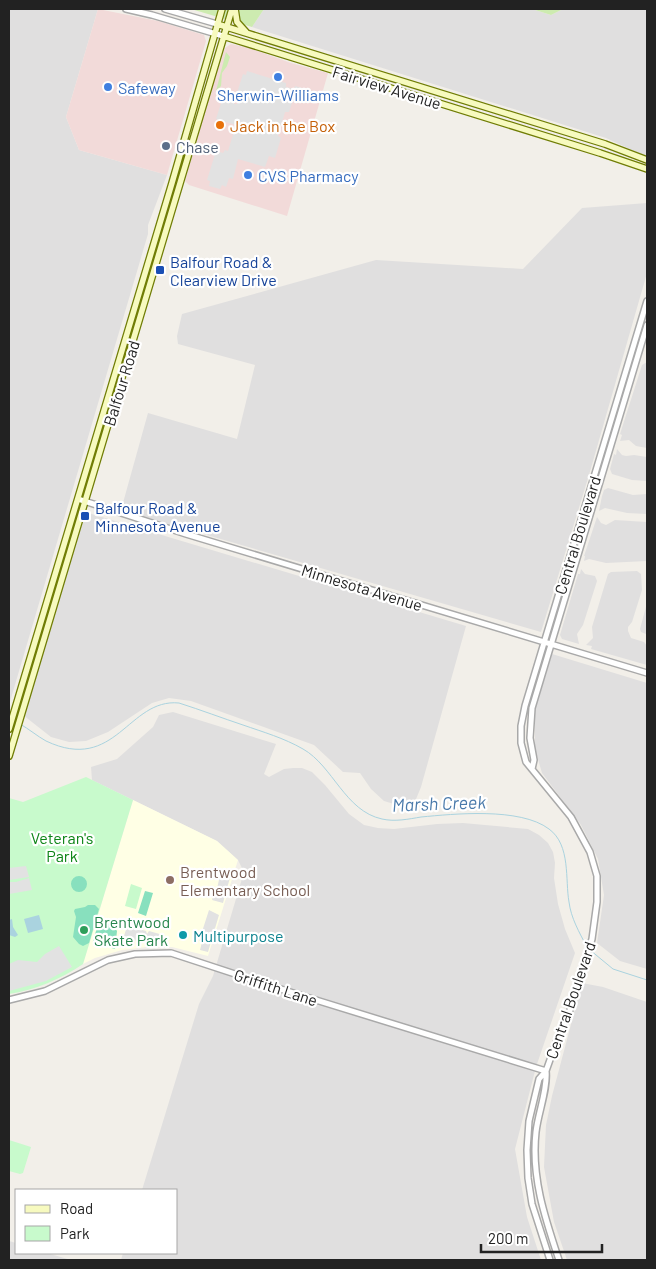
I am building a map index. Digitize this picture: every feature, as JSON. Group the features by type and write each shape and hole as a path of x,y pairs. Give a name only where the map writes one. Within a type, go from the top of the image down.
{"main road":[{"name":"Balfour Road","path":"9,727 222,9"},
{"name":"Balfour Road","path":"9,756 223,36 233,9"},
{"path":"233,9 237,22 248,34"},
{"name":"Fairview Avenue","path":"217,24 409,82 605,144 647,160"},
{"name":"Fairview Avenue","path":"223,36 647,169"},
{"path":"299,59 307,55 334,63 340,61"},
{"path":"382,86 391,82 409,82"}],"street":[{"name":"Fairview Avenue","path":"126,9 223,36"},
{"name":"Fairview Avenue","path":"164,9 217,24"},
{"name":"Central Boulevard","path":"559,1260 537,1184 536,1132 547,1081 546,1072 562,1026 570,1010 592,939 597,902 597,876 594,863 571,817 526,762 521,742 521,726 525,706 647,302"},
{"name":"Central Boulevard","path":"532,769 534,760 530,738 532,708 647,326"},
{"name":"Minnesota Avenue","path":"78,499 186,534 647,673"},
{"name":"Griffith Lane","path":"9,1000 45,991 108,960 135,954 171,953 546,1072"},
{"name":"Central Boulevard","path":"546,1072 539,1079 533,1100 527,1150 528,1178 532,1204 550,1260"}],"shaded area":[{"path":"9,9 98,9 66,117 79,150 167,175 148,225 148,234 9,705"},
{"path":"98,9 158,21 204,35 206,41 167,175 79,150 66,117"},
{"path":"264,9 532,9 551,15 563,9 647,9 647,157 606,138 252,27"},
{"path":"231,44 328,73 287,216 189,185 185,181 225,48"},
{"path":"247,71 286,83 286,87 294,89 295,86 316,92 315,96 310,94 308,101 292,97 293,94 291,93 289,98 293,100 289,112 285,112 278,136 281,138 275,158 269,156 265,167 238,159 233,179 229,178 226,187 222,185 220,189 209,186 210,181 207,180 216,151 223,153 225,150 228,151 236,125 216,119 223,97 235,101 234,104 237,104 238,100 235,99 243,74 246,75"},
{"path":"647,203 647,273 589,475 541,632 121,510 148,413 237,439 255,365 178,344 177,336 182,314 376,260 523,269 582,208"},
{"path":"647,362 647,448 636,446 629,440 620,441 622,435 620,434 642,365"},
{"path":"617,449 622,455 647,457 647,481 632,480 612,474 610,469"},
{"path":"608,488 633,495 647,494 647,514 627,513 605,508 599,511 604,490"},
{"path":"85,512 466,626 421,787 414,804 404,807 384,801 371,789 360,773 343,772 314,745 191,701 169,698 152,703 108,732 86,741 69,742 51,737 23,715"},
{"path":"597,517 601,523 606,525 615,520 647,522 647,561 606,563 589,559 584,561"},
{"path":"581,569 585,574 595,576 597,581 583,625 577,634 579,644 562,639 560,635"},
{"path":"637,571 641,574 642,590 628,631 631,638 644,642 647,646 647,665 591,649 592,646 586,645 593,638 592,627 608,574 611,572"},
{"path":"647,603 646,634 641,632 640,629"},
{"path":"552,654 647,683 647,969 620,961 597,943 604,895 598,859 581,825 542,773 535,749 535,710"},
{"path":"173,712 276,744 264,774 269,777 284,769 293,768 302,768 312,772 349,814 364,825 394,829 463,823 528,829 548,843 553,852 555,863 554,878 558,904 565,929 575,953 536,1067 515,1149 527,1217 541,1260 121,1260 123,1254 178,1254 178,1189 142,1189 199,1004 213,976 244,872 238,860 217,841 92,780 91,767 117,759 153,727 159,715"},
{"name":"Brentwood Elementary School","path":"133,800 217,841 238,860 208,956 172,947 147,947 122,950 95,958 83,964"},
{"path":"26,866 29,877 9,880 9,868"},
{"path":"221,871 231,874 223,903 212,900 214,893 216,893"},
{"path":"29,878 32,890 9,894 9,882"},
{"path":"209,910 219,915 208,952 200,950 202,942 199,941"},
{"path":"127,926 146,931 147,934 149,931 163,935 160,946 136,939 133,946 122,943"},
{"path":"59,946 72,967 46,981 9,991 9,964 18,960 37,962 45,954"},
{"path":"582,983 603,987 647,1002 647,1260 567,1260 554,1222 544,1167 546,1125"},
{"path":"9,1241 15,1243 15,1254 50,1254 71,1260 9,1260"}],"green space":[{"path":"191,9 264,9 252,27"},
{"path":"532,9 563,9 551,15"},
{"path":"226,52 230,57 222,73 221,86 216,91"},
{"name":"Veteran's Park","path":"86,777 133,800 83,964 47,983 9,994 9,798 23,802"},
{"path":"76,876 82,876 87,881 85,890 76,892 71,887 71,881"},
{"path":"131,884 142,888 136,909 125,906"},
{"path":"145,891 153,893 146,916 138,913"},
{"name":"Brentwood Skate Park","path":"88,905 95,905 99,909 89,943 83,946 73,937 76,917 74,911"},
{"path":"100,919 111,923 117,931 115,949 95,943 93,940"},
{"path":"9,1140 31,1147 23,1173 9,1171"}],"water":[{"path":"39,915 43,929 28,933 24,919"},
{"path":"12,919 13,927 18,935 15,937 9,935 9,920"}],"waterway":[{"name":"Marsh Creek","path":"20,724 46,741 70,749 89,748 105,742 147,711 162,705 179,703 273,736 303,749 323,766 358,807 382,819 397,820 486,814 521,817 536,822 549,829 561,844 566,863 570,908 587,947"},
{"name":"Marsh Creek","path":"590,950 613,969 647,980"}],"place":[{"name":"Sherwin-Williams","path":"278,77"},
{"name":"Safeway","path":"108,87"},
{"name":"Jack in the Box","path":"220,125"},
{"name":"Chase","path":"166,146"},
{"name":"CVS Pharmacy","path":"248,175"},
{"name":"Balfour Road & Clearview Drive","path":"160,270"},
{"name":"Balfour Road & Minnesota Avenue","path":"85,516"},
{"name":"Brentwood Elementary School","path":"170,880"},
{"name":"Brentwood Skate Park","path":"84,930"},
{"name":"Multipurpose","path":"183,935"}]}
